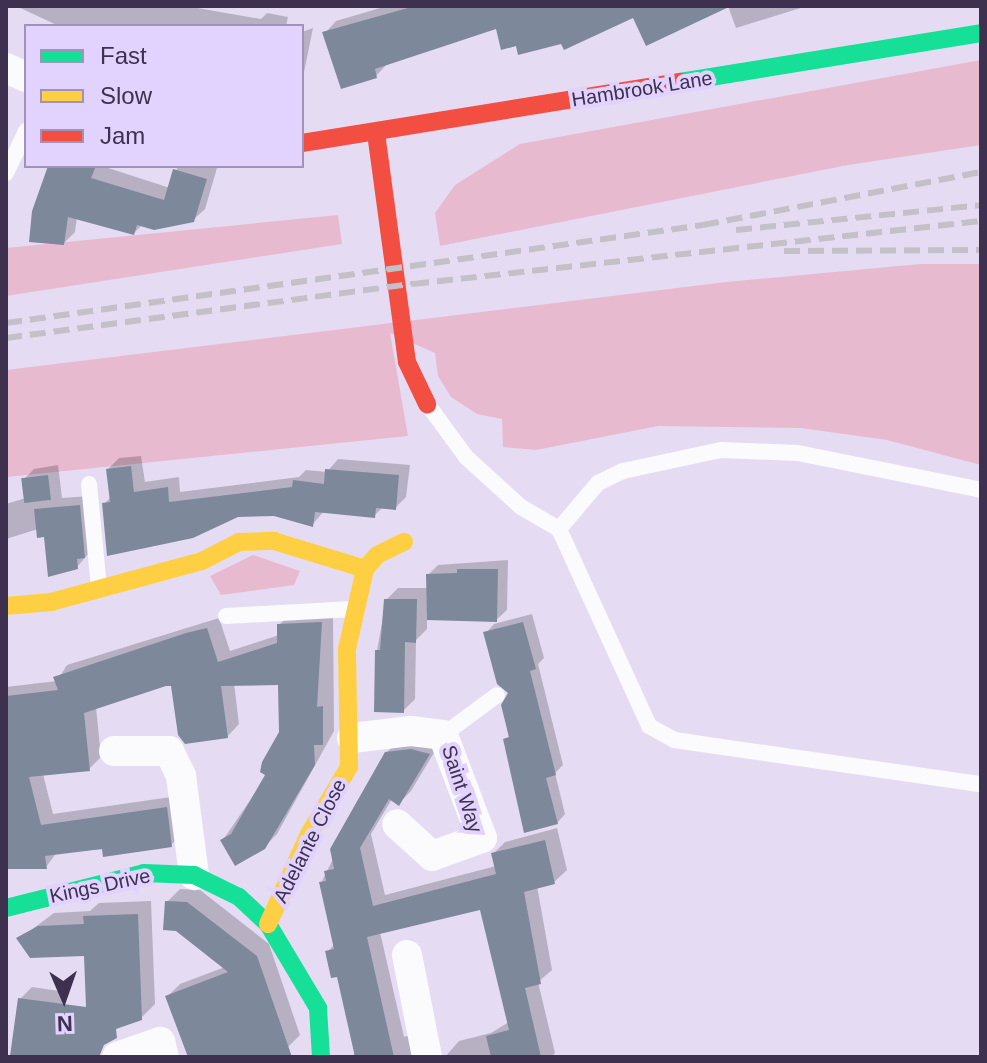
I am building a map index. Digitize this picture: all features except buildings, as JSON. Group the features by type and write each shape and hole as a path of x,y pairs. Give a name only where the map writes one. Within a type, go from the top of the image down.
{"street":[{"name":"Hambrook Lane","path":"304,143 981,33"},
{"path":"376,133 407,362 427,404"},
{"path":"6,606 51,602 202,561 239,542 274,541 365,569 377,555 404,542"},
{"name":"Adelante Close","path":"268,924 309,834 349,767 352,738 347,649 365,569"},
{"name":"Saint Way","path":"352,738 411,731 443,735 482,838 432,856 397,824"},
{"path":"114,751 169,751 181,776 194,875"},
{"name":"Kings Drive","path":"6,908 144,873 194,875 239,897 268,924 318,1008 321,1057"},
{"path":"407,955 427,1057"},
{"path":"117,1057 160,1042 164,1057"}],"lane":[{"path":"6,173 24,135"},
{"path":"427,404 466,457 521,507 559,529 649,726 674,740 981,784"},
{"path":"559,529 598,483 623,471 721,450 798,453 981,490"},
{"path":"89,484 99,589"},
{"path":"226,616 354,609"},
{"path":"443,735 497,695"}],"shaded area":[{"path":"981,60 981,145 848,165 440,246 435,213 455,185 520,144"},
{"path":"338,215 342,244 6,296 6,248"},
{"path":"920,264 981,264 981,465 887,440 801,428 658,426 536,450 503,447 502,419 477,414 451,397 438,376 435,353 390,333 408,436 6,477 6,370 726,282"},
{"path":"253,555 300,571 294,585 221,595 210,576"}],"railway":[{"path":"6,323 703,225 981,172"},
{"path":"736,230 981,205"},
{"path":"6,338 413,284 981,221"},
{"path":"784,251 981,250"}],"traffic: fast":[{"path":"680,82 981,33"},
{"path":"6,908 144,873 194,875 239,897 268,924 318,1008 321,1057"}],"traffic: slow":[{"path":"6,606 51,602 202,561 239,542 274,541 365,569"},
{"path":"268,924 309,834 349,767 347,649 365,569 377,555 404,542"}],"traffic: jam":[{"path":"304,143 680,82"},
{"path":"376,133 407,362 427,404"}]}
